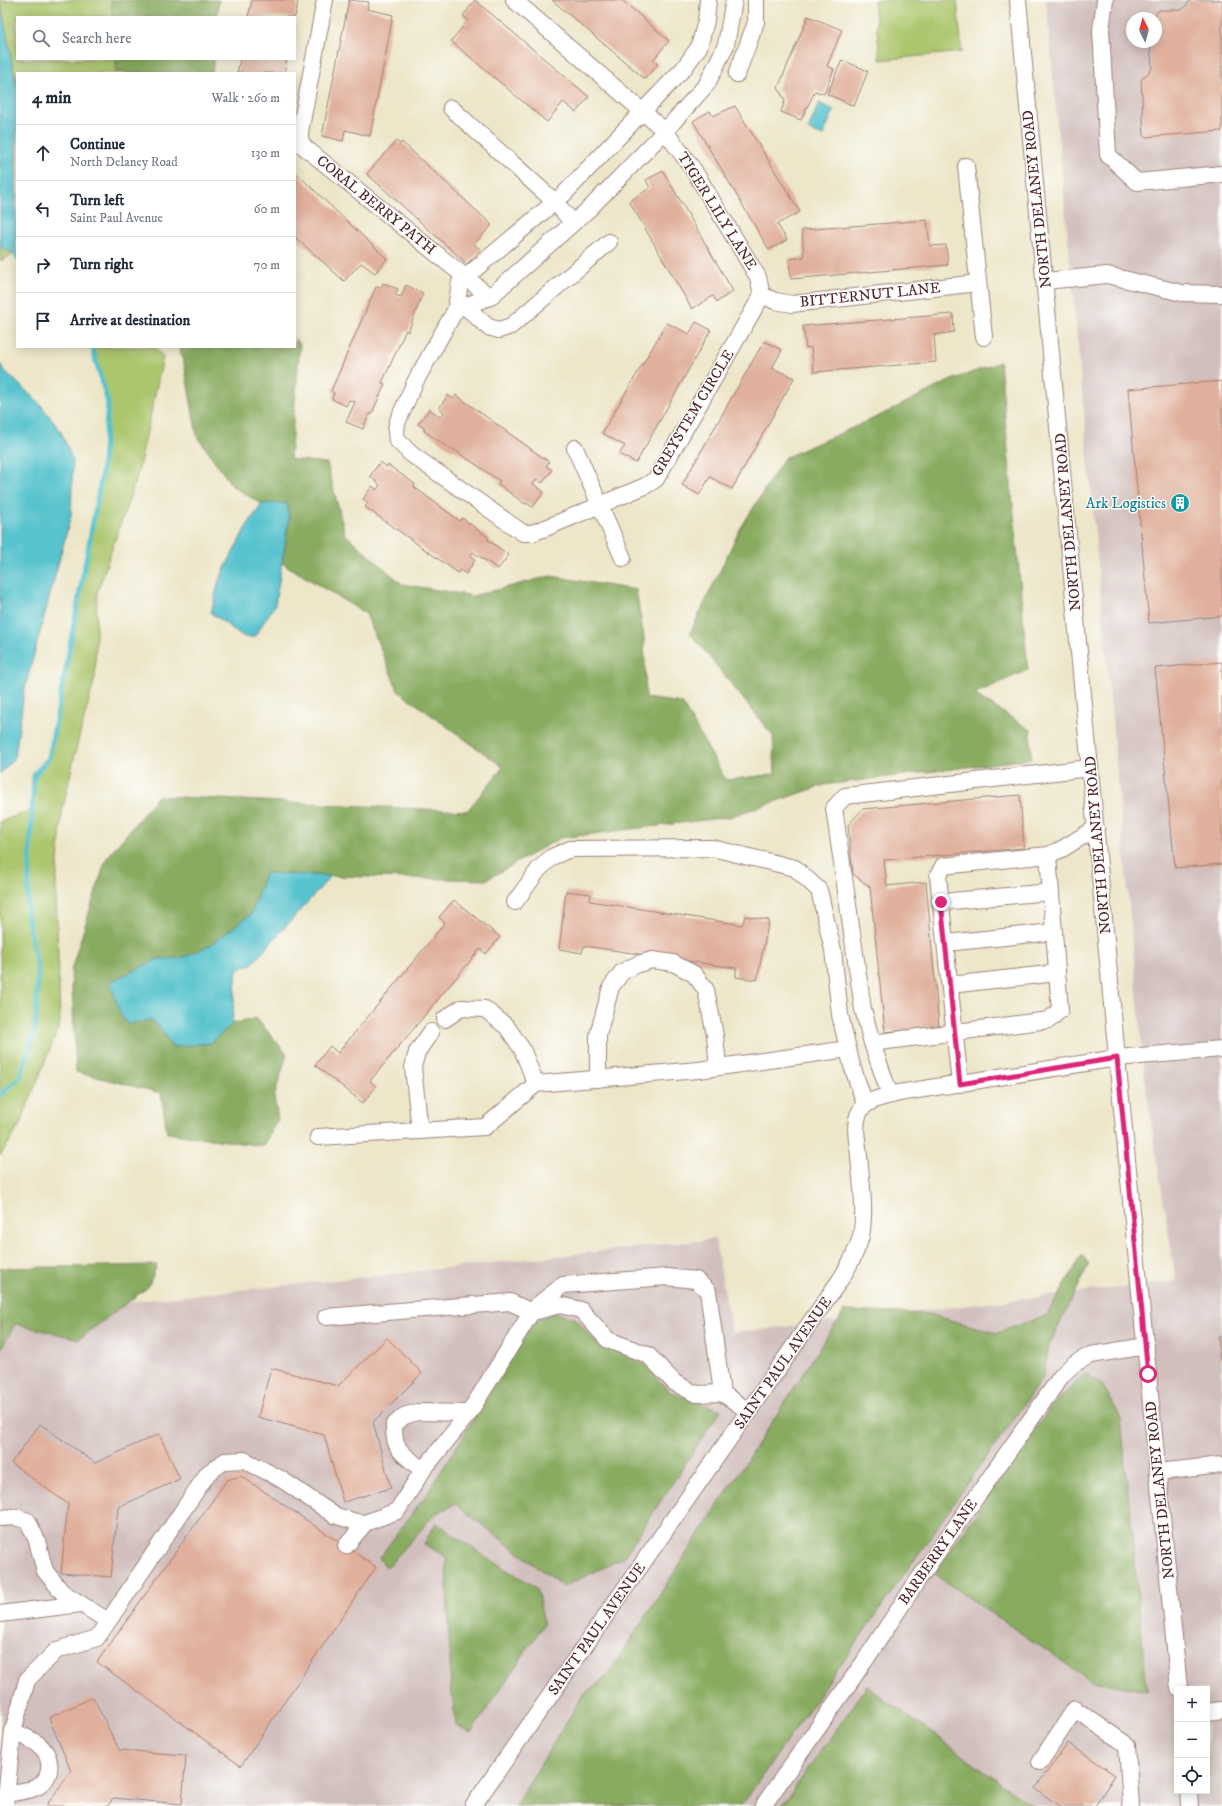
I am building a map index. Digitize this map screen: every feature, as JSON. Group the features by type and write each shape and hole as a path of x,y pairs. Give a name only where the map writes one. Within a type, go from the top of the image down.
{"street":[{"name":"CORAL BERRY PATH","path":"325,0 300,132 300,139 303,146 490,297"},
{"path":"514,0 665,131"},
{"path":"737,74 756,22 756,0"},
{"name":"NORTH DELANEY ROAD","path":"1018,0 1117,1058 1179,1686"},
{"path":"1105,0 1101,30 1108,155 1137,182 1222,174"},
{"path":"460,308 490,297 590,208 665,131 707,84 726,45 734,2 708,3"},
{"name":"GREYSTEM CIRCLE","path":"708,3 706,21 699,47 684,68 555,202 460,282 460,308 415,382 397,423 397,440 411,454 523,533 532,533 548,527 645,486 656,479 762,295"},
{"path":"451,108 555,202 573,223"},
{"name":"TIGER LILY LANE","path":"665,131 693,169 758,276 762,295"},
{"path":"966,166 984,337"},
{"path":"460,308 488,326 498,330 511,326 609,242"},
{"path":"1045,281 1107,275 1182,293 1222,294"},
{"name":"BITTERNUT LANE","path":"762,295 775,301 792,304 978,282"},
{"path":"575,448 623,558"},
{"path":"890,1095 872,1043 863,1009 834,808 846,796 1090,768"},
{"path":"960,1084 938,876 943,866 1048,855 1062,849 1096,828"},
{"path":"514,902 539,869 552,857 570,849 712,848 795,868 819,890 833,950 840,1015 852,1066 866,1104 890,1095 1117,1058 1222,1049"},
{"path":"872,1043 955,1031 1049,1020 1060,1010 1048,855"},
{"path":"941,902 1050,892"},
{"path":"946,943 1053,932"},
{"path":"598,1079 598,1035 611,987 622,972 638,964 652,960 673,964 694,974 706,990 715,1035 718,1067"},
{"path":"950,985 1057,973"},
{"path":"445,1019 461,1008 485,1009 507,1027 522,1049 536,1084"},
{"path":"420,1131 413,1067 417,1052 432,1032"},
{"path":"318,1137 485,1126 536,1084 718,1067 848,1049"},
{"name":"SAINT PAUL AVENUE","path":"473,1806 750,1412 840,1280 852,1259 861,1236 863,1198 856,1128 859,1114 866,1104"},
{"path":"13,1731 38,1744 48,1757 50,1771 49,1776 38,1786 6,1800 13,1731 27,1680 57,1650 97,1638 208,1473 225,1460 244,1460 281,1479 334,1515 356,1522 365,1523 396,1511 422,1470 469,1413 531,1312 563,1285 667,1277 696,1280 708,1291 722,1393"},
{"path":"326,1317 510,1302 531,1312 560,1305 581,1310 608,1340 648,1356 675,1383 696,1394 722,1393 750,1412"},
{"name":"BARBERRY LANE","path":"763,1806 1062,1374 1075,1363 1091,1354 1146,1346"},
{"path":"422,1470 398,1448 394,1437 394,1425 404,1416 417,1412 469,1413"},
{"path":"1158,1472 1222,1464"},
{"path":"0,1518 15,1517 28,1521 37,1541 45,1571 62,1592 108,1621"},
{"path":"346,1546 365,1523"},
{"path":"0,1614 81,1604"},
{"path":"1040,1762 1075,1709 1127,1745 1131,1806"},
{"path":"1210,1712 1222,1710"},
{"path":"1189,1794 1190,1806"}],"shaded area":[{"path":"1046,0 1222,0 1222,1806 0,1806 1,1316 715,1239 732,1333 1176,1281 1146,1090"}],"green space":[{"path":"0,0 111,0 113,16 16,16 16,60 116,60 117,72 16,72 16,83"},
{"path":"111,0 219,0 217,16 113,16"},
{"path":"874,0 957,0 962,52 880,60"},
{"path":"116,60 214,60 212,72 117,72"},
{"path":"0,238 2,248 16,253 0,261"},
{"path":"296,340 300,344 290,459 327,463 345,534 402,584 473,596 550,576 636,590 644,637 646,698 682,703 726,780 775,774 773,736 690,633 739,531 784,458 877,417 949,381 1000,362 1028,670 974,694 1031,730 1031,759 824,785 729,817 560,838 486,880 265,873 251,914 209,946 181,958 158,959 127,1024 150,1020 159,1026 172,1047 211,1043 232,1024 256,1018 287,1054 274,1097 278,1119 263,1146 167,1133 161,1093 76,1072 71,970 106,859 158,796 467,811 503,767 398,691 366,614 282,563 289,519 287,503 262,504 233,487 197,436 183,358 178,348 296,348"},
{"path":"92,348 155,348 163,357 138,473 97,593 95,678 78,741 62,812 56,887 60,1024 19,1127 0,1156 0,822 31,810 34,775 49,758 102,474 108,403"},
{"path":"1082,1255 1089,1264 1049,1346 1043,1377 741,1806 515,1806 583,1695 607,1676 844,1311 929,1314 997,1333 1047,1315"},
{"path":"157,1265 148,1287 79,1339 15,1324 0,1350 0,1268"},
{"path":"555,1313 575,1318 597,1344 642,1362 670,1392 721,1410 623,1558 563,1587 455,1504 435,1514 387,1568 379,1558 429,1491 535,1320"},
{"path":"1086,1373 1103,1386 1121,1418 1147,1691 1091,1681 934,1574 1053,1404"},
{"path":"436,1523 486,1557 537,1588 544,1624 471,1733 456,1725 451,1685 446,1557 424,1544"},
{"path":"867,1686 1032,1806 782,1806"}],"water":[{"path":"0,0 16,83 16,254 2,248 0,238"},
{"path":"819,103 834,110 823,136 808,130"},
{"path":"0,363 5,371 41,405 61,432 73,460 71,516 24,692 15,757 0,774"},
{"path":"287,503 289,519 275,605 254,637 244,637 211,613 219,580 246,527 262,504"},
{"path":"265,873 331,876 252,964 237,970 232,1024 211,1043 172,1047 159,1026 150,1020 127,1024 120,1013 110,982 158,959 181,958 209,946 251,914"}],"building":[{"path":"252,0 298,0 295,16 248,16"},
{"path":"349,0 369,2 367,9 393,15 370,136 345,130 343,141 322,136"},
{"path":"475,0 589,97 576,112 563,102 547,122 451,41 468,20 463,16"},
{"path":"552,0 622,0 669,41 653,60 658,64 645,79"},
{"path":"1191,0 1222,0 1222,131 1144,137 1141,80 1152,69 1150,48 1162,48 1162,12 1158,12 1159,10 1182,10"},
{"path":"808,16 842,30 827,66 834,69 824,94 815,91 801,120 781,112 785,100 778,88"},
{"path":"240,60 287,60 284,72 237,72"},
{"path":"842,60 868,71 854,106 827,94"},
{"path":"735,106 800,212 777,224 787,240 769,250 693,121 710,111 713,116"},
{"path":"396,141 400,144 402,142 492,225 474,244 481,250 467,264 367,174"},
{"path":"663,171 733,291 717,302 713,296 692,309 629,201 650,188 646,180"},
{"path":"296,173 387,259 375,273 361,263 344,281 296,238"},
{"path":"927,220 930,246 946,245 948,265 791,279 789,259 804,257 802,230"},
{"path":"383,283 398,289 395,295 401,297 406,285 423,293 408,332 406,330 382,383 385,384 363,429 346,422 355,402 349,400 346,406 332,399 334,393 331,391 376,287 381,288"},
{"path":"953,314 954,332 934,335 936,362 814,372 811,347 806,348 803,326"},
{"path":"696,322 711,330 636,463 619,454 625,446 602,433 667,323 689,334"},
{"path":"764,341 782,350 772,368 794,378 732,489 710,477 699,495 682,485"},
{"name":"Ark Logistics","path":"1222,381 1222,616 1149,623 1128,389"},
{"path":"448,395 453,399 456,395 549,462 546,466 552,470 542,483 537,479 533,484 544,492 533,507 526,503 525,504 498,484 500,481 424,431 425,429 418,424 429,409 440,417 444,412 439,408"},
{"path":"380,462 387,467 388,465 415,484 414,487 460,521 462,518 489,538 488,540 509,555 498,569 473,552 470,556 475,560 466,574 460,570 458,573 365,507 368,503 363,499 372,486 377,490 380,485 370,476"},
{"path":"1222,662 1222,864 1175,868 1155,668"},
{"path":"1020,795 1024,848 884,860 887,886 926,882 939,1027 885,1032 870,887 853,874 848,825 863,809"},
{"path":"566,891 591,894 590,901 742,925 745,916 769,920 757,980 736,977 736,968 584,946 582,953 559,949"},
{"path":"454,900 500,937 486,954 480,949 370,1081 376,1087 363,1103 315,1065 330,1046 338,1053 445,923 439,917"},
{"path":"1218,1337 1222,1337 1222,1360 1220,1360"},
{"path":"387,1338 422,1373 373,1422 391,1488 343,1502 324,1435 258,1417 271,1368 338,1386"},
{"path":"40,1424 95,1463 159,1434 180,1479 118,1507 111,1577 61,1573 68,1504 11,1463"},
{"path":"241,1476 376,1567 241,1766 97,1662 227,1480"},
{"path":"93,1697 119,1750 186,1755 182,1804 113,1798 108,1806 46,1806 71,1771 49,1718"},
{"path":"1068,1743 1115,1775 1095,1806 1059,1806 1035,1788"}],"waterway":[{"path":"0,1095 20,1077 35,1031 38,973 27,914 34,775 49,758 102,474 108,403 92,348"}],"place":[{"name":"Ark Logistics","path":"1180,503"}],"route":[{"path":"941,902 960,1084 1117,1058 1148,1374"}]}
